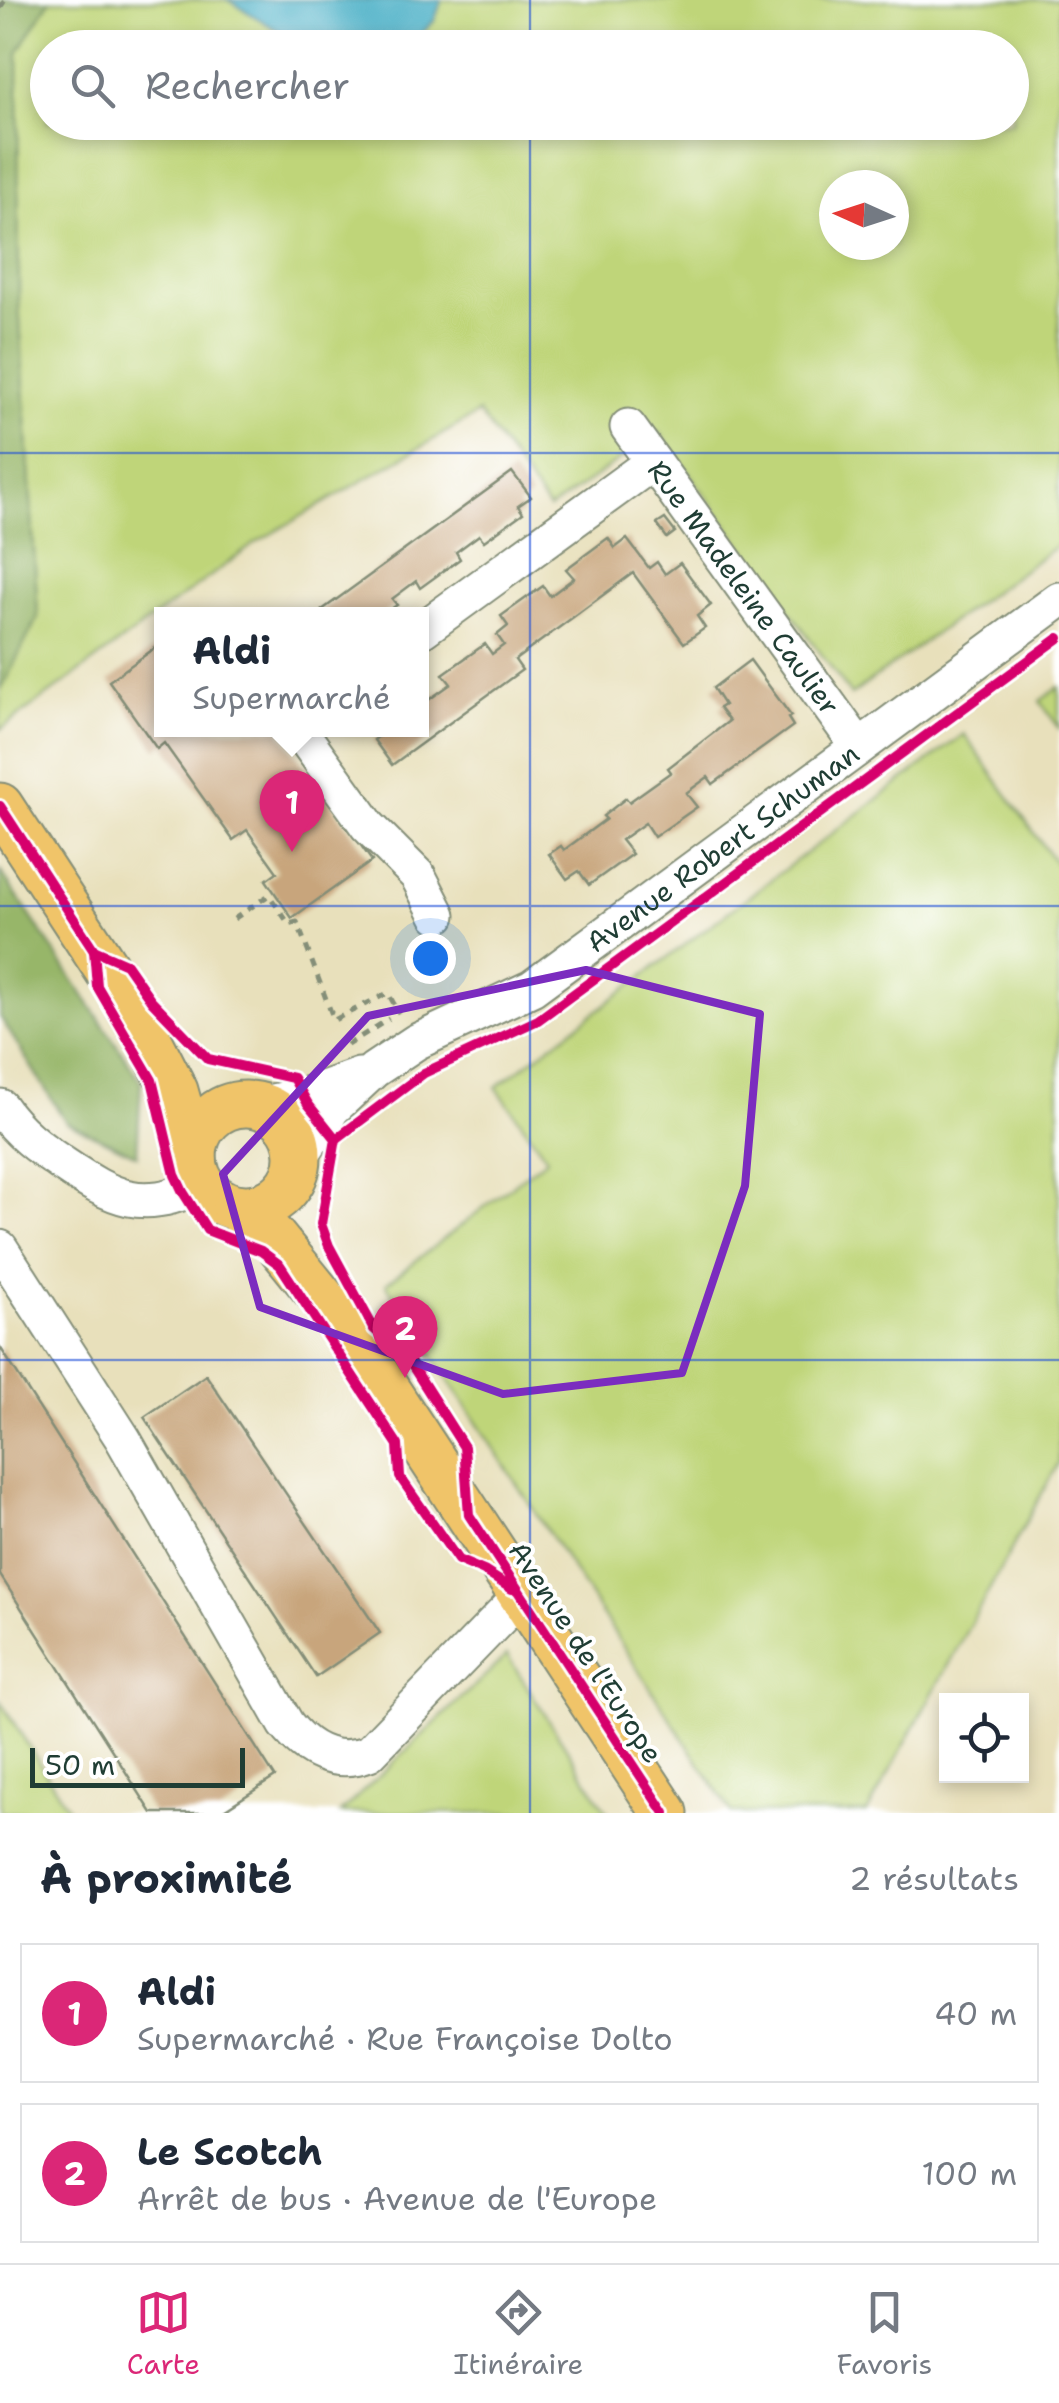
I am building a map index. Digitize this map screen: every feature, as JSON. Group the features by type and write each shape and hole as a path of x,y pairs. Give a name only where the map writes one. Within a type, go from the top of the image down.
{"main road":[{"path":"0,806 133,1010 175,1092 210,1183 254,1208 283,1193 295,1169 296,1142 288,1126 274,1112 252,1105 197,1073 133,1010"},
{"path":"210,1183 200,1133 211,1118 234,1106 252,1105"},
{"name":"Avenue de l'Europe","path":"295,1169 306,1232 344,1326"},
{"name":"Avenue de l'Europe","path":"210,1183 278,1243 344,1326 665,1813"}],"street":[{"name":"Rue Madeleine Caulier","path":"628,427 859,746"},
{"path":"429,625 653,462"},
{"name":"Avenue Robert Schuman","path":"295,1169 332,1110 374,1070 416,1042 532,988 1059,600"},
{"path":"303,737 368,826 418,876 438,915"},
{"name":"Avenue Robert Schuman","path":"252,1105 317,1092 374,1070"},
{"path":"0,1106 42,1150 114,1196 160,1198 210,1183"},
{"path":"0,1248 123,1440 286,1724 305,1745 333,1757 358,1758 369,1753 522,1595"}],"path":[{"path":"0,8 4,0"},
{"path":"234,919 269,895 289,924 297,922 334,1020 388,993 399,1013"}],"highlighted area":[{"path":"586,970 760,1014 745,1186 682,1373 503,1394 260,1307 223,1174 368,1016"}],"green space":[{"path":"0,0 50,0 18,52 19,303 38,617 0,691"},
{"path":"50,0 228,0 277,30 32,30"},
{"path":"442,0 1059,0 1059,544 851,695 659,432 549,509 479,413 257,542 168,607 154,607 154,617 0,730 0,691 38,617 19,303 18,52 30,32 30,140 1029,140 1029,30 425,30 434,21"},
{"path":"1059,687 1059,728 1040,701"},
{"path":"964,734 1059,868 1059,1462 867,1813 732,1813 386,1284 547,1158 496,1087"},
{"path":"0,871 141,1081 137,1155 66,1122 0,1017"},
{"path":"507,1655 608,1813 340,1813"},
{"path":"0,1701 71,1813 0,1813"}],"water":[{"path":"228,0 442,0 434,21 425,30 277,30"}],"building":[{"path":"512,472 531,497 518,506 523,513 484,541 479,535 456,552 460,559 420,588 416,581 392,599 397,605 394,607 326,607"},
{"path":"665,519 675,532 667,538 657,524"},
{"path":"608,538 615,548 627,539 649,568 657,562 665,574 680,563 711,605 697,616 705,628 684,643 633,573 515,660 522,670 392,765 374,740 429,737 429,700 451,684 443,674 485,644 492,654 504,645 497,635 508,626 501,616 543,586 550,596 574,578 566,569"},
{"path":"154,649 154,737 284,737 372,861 292,918 266,880 277,872 247,830 233,840 164,743 157,749 109,681"},
{"path":"750,660 791,716 788,718 793,726 713,784 708,777 686,793 697,807 654,837 645,823 621,840 632,854 589,885 579,871 567,879 549,854 561,846 564,850 606,819 603,816 626,798 629,802 671,772 668,768 729,721 719,708 724,705 713,688"},
{"path":"0,1347 275,1777 219,1813 152,1813 0,1575"},
{"path":"206,1375 380,1633 316,1677 144,1417"}],"cycle path":[{"path":"336,1139 424,1073 538,1020 1059,638"},
{"path":"0,806 94,950 97,986 152,1080 175,1175 207,1230 261,1251 280,1265 398,1445 400,1477 458,1560 512,1589"},
{"path":"94,950 126,964 151,1000 208,1059 293,1078 336,1139 321,1224 329,1246 374,1329 408,1359 464,1447 469,1515 665,1813"}],"place":[{"name":"Aldi","path":"292,852"},
{"name":"Le Scotch","path":"405,1378"}]}
